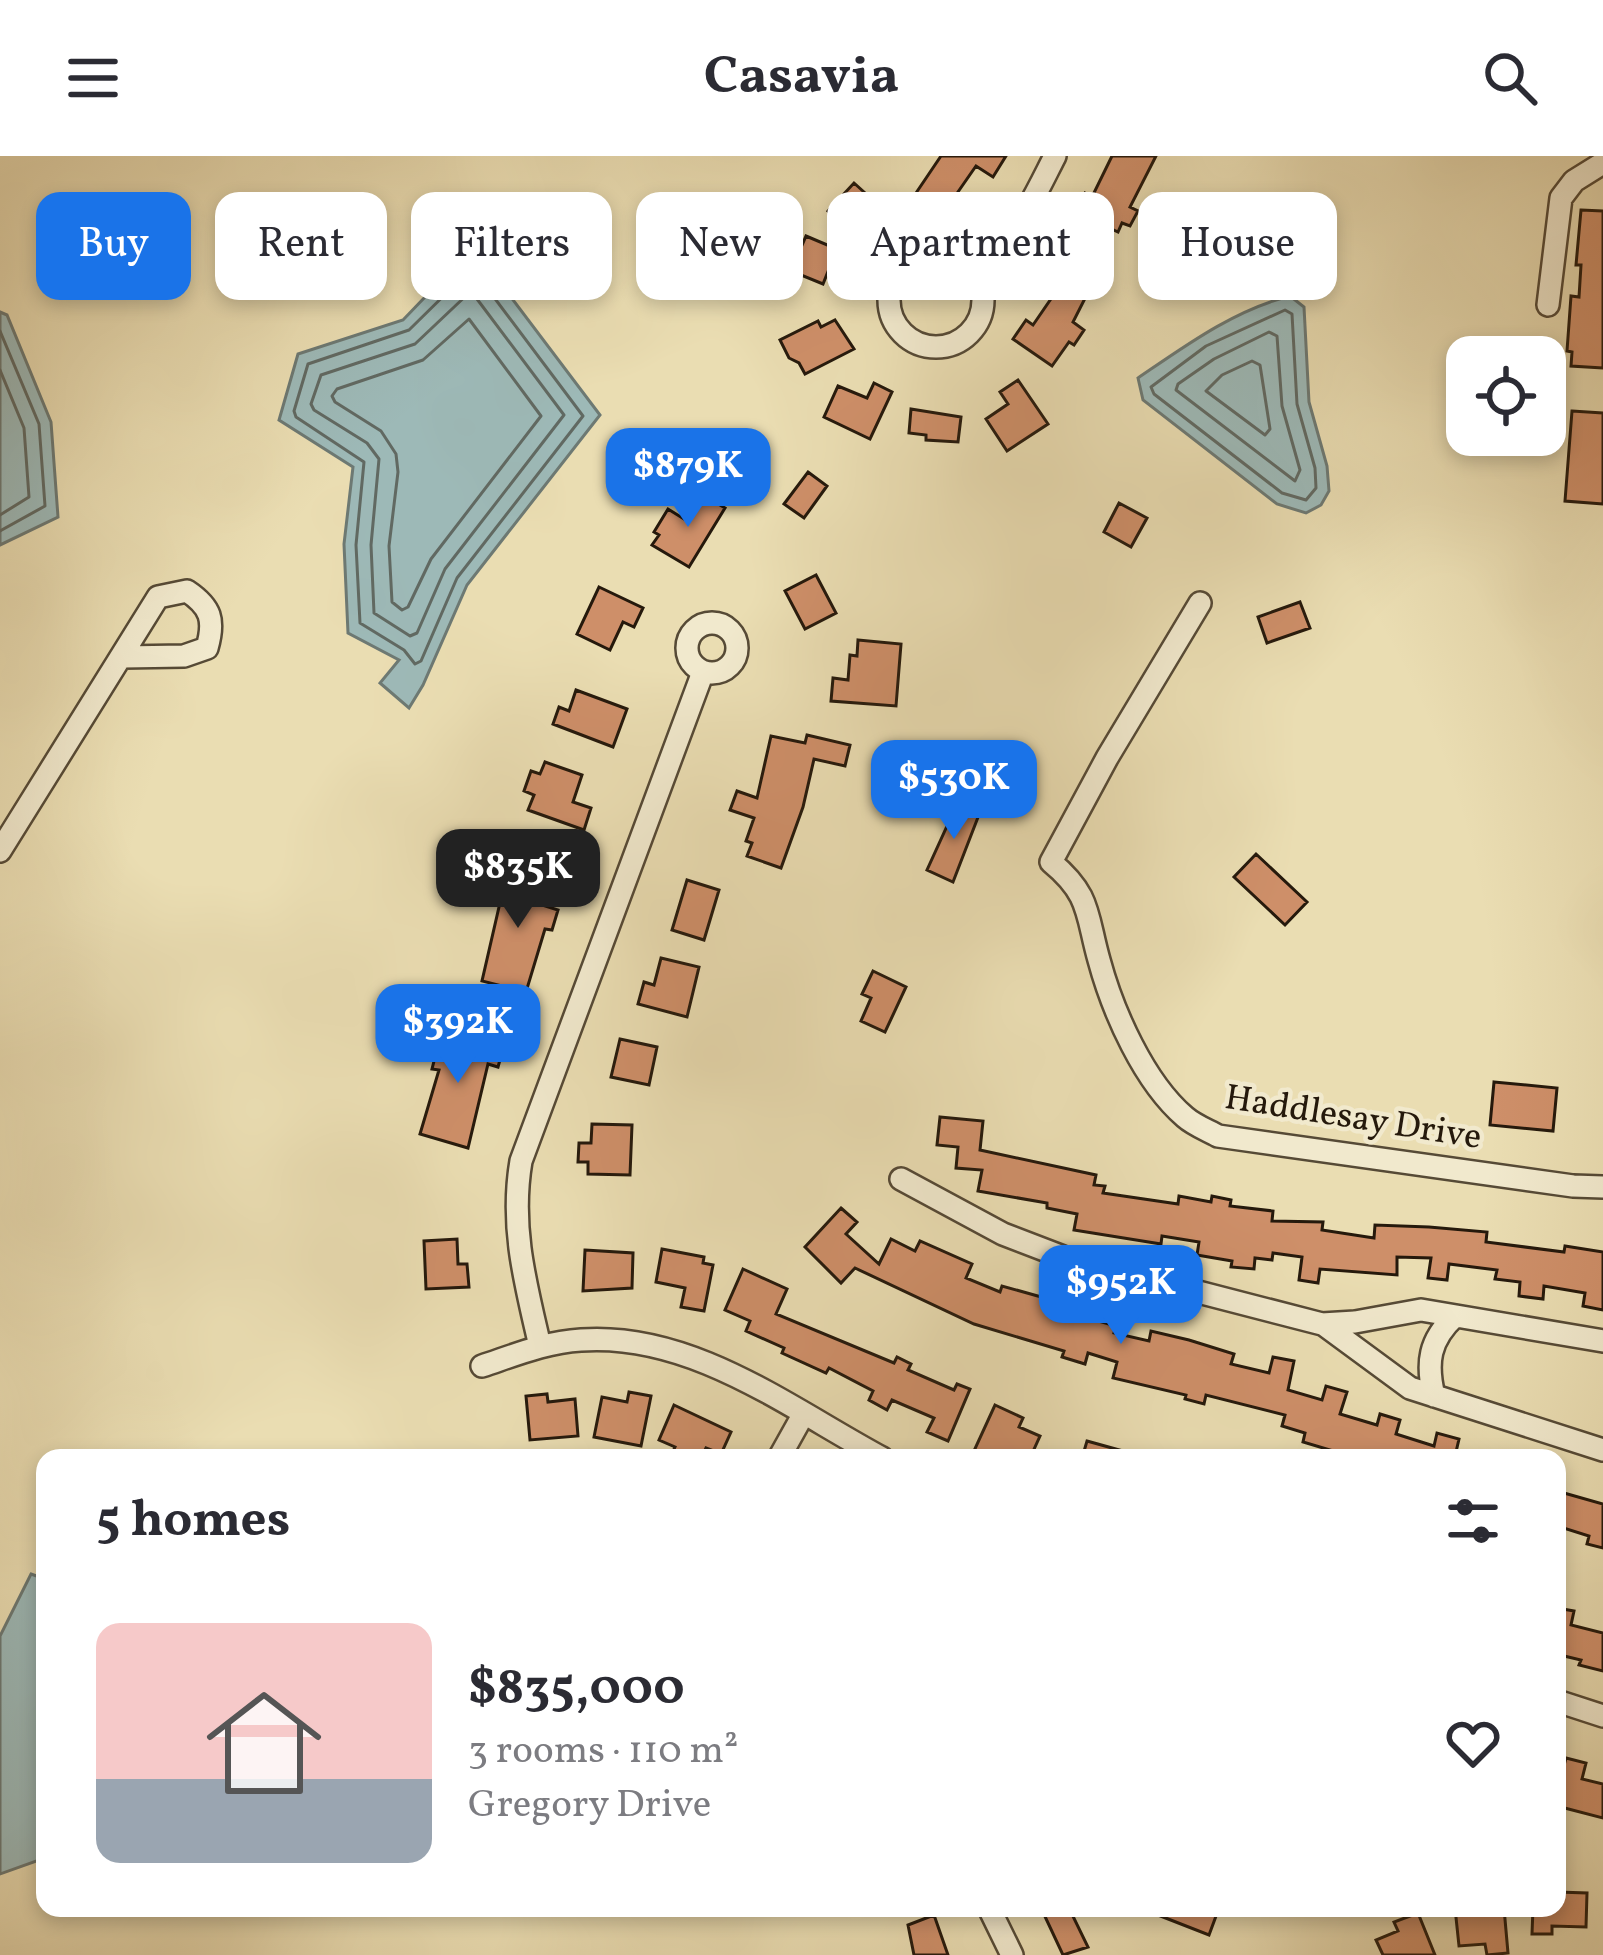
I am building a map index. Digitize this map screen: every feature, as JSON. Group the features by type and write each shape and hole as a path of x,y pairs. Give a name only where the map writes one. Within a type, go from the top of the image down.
{"street":[{"path":"1037,192 1055,156"},
{"path":"1548,305 1561,198 1574,181 1603,164"},
{"path":"934,253 950,255 974,272 984,302 972,331 945,346 929,346 902,332 893,319 890,289 906,263 934,253"},
{"name":"Haddlesay Drive","path":"1200,603 1051,862 1074,881 1088,903 1098,958 1116,1014 1147,1069 1184,1117 1218,1136 1603,1187"},
{"path":"0,851 123,657"},
{"path":"541,1346 515,1232 520,1161 703,672"},
{"path":"901,1179 1003,1234 1063,1257 1322,1324 1404,1310 1603,1341"},
{"path":"1433,1396 1428,1361 1441,1329 1454,1316"},
{"path":"1322,1324 1394,1379 1603,1450"},
{"path":"482,1366 541,1346 620,1339 664,1347 746,1382 865,1449"},
{"path":"784,1449 803,1415"},
{"path":"1566,1704 1603,1716"},
{"path":"993,1917 1012,1955"}],"water":[{"path":"422,300 513,300 600,415 467,585 409,708 380,683 399,660 348,633 344,544 353,467 279,420 298,354 403,320"},
{"path":"1295,300 1304,307 1309,402 1329,491 1321,505 1306,513 1277,504 1143,400 1138,378 1192,342 1269,302"},
{"path":"0,312 7,315 51,422 58,517 0,545"},
{"path":"31,1574 36,1576 36,1861 0,1874 0,1636"}],"building":[{"path":"941,156 1006,156 993,177 976,166 958,192 917,192"},
{"path":"1112,156 1156,156 1130,207 1138,211 1130,226 1122,223 1118,232 1114,230 1114,192 1094,192"},
{"path":"1581,210 1603,211 1603,368 1571,366 1572,352 1567,351 1571,296 1579,297 1581,265 1576,265"},
{"path":"806,236 827,245 823,284 803,276"},
{"path":"1050,300 1084,300 1073,322 1084,330 1052,366 1013,339 1026,320 1033,325"},
{"path":"835,320 854,349 805,374 780,340 818,321 821,327"},
{"path":"1018,380 1048,424 1007,451 986,419 1008,404 1000,392"},
{"path":"874,383 892,392 870,439 824,417 838,386 867,398"},
{"path":"911,409 961,417 958,442 926,440 926,435 909,433"},
{"path":"1572,411 1603,413 1603,504 1565,501"},
{"path":"808,472 827,486 804,518 784,504"},
{"path":"700,493 725,508 689,567 652,545 668,509 684,519"},
{"path":"1119,503 1147,518 1131,547 1104,532"},
{"path":"816,575 836,613 805,629 785,591"},
{"path":"599,587 643,608 634,627 623,622 610,650 577,634"},
{"path":"1300,602 1310,628 1267,643 1258,617"},
{"path":"858,640 901,644 896,706 831,701 833,678 848,680 850,655 857,656"},
{"path":"576,690 627,709 613,747 553,724 559,707 569,711"},
{"path":"807,735 850,745 845,766 814,759 781,868 747,856 752,843 746,841 754,818 730,810 737,791 757,798 771,736 805,743"},
{"path":"545,762 582,775 573,802 591,808 584,830 528,810 534,795 524,791 531,771 540,774"},
{"path":"958,802 980,812 953,882 927,870"},
{"path":"1256,854 1307,902 1285,925 1234,877"},
{"path":"508,868 546,879 539,904 558,910 552,930 545,929 526,992 482,981"},
{"path":"687,880 719,890 704,940 672,930"},
{"path":"661,958 699,967 687,1017 638,1004 644,982 654,985"},
{"path":"873,971 906,987 885,1032 861,1021 871,998 862,994"},
{"path":"442,1030 504,1045 498,1067 488,1064 468,1148 420,1134 439,1070 432,1069"},
{"path":"620,1039 657,1047 649,1085 611,1077"},
{"path":"1494,1082 1557,1088 1553,1131 1490,1125"},
{"path":"940,1117 983,1121 980,1150 1096,1175 1094,1185 1105,1186 1103,1193 1178,1204 1179,1196 1211,1202 1212,1196 1231,1200 1230,1206 1273,1211 1272,1221 1323,1222 1322,1230 1374,1238 1375,1225 1429,1227 1487,1232 1486,1242 1603,1252 1603,1310 1583,1306 1585,1293 1544,1286 1543,1299 1519,1296 1520,1282 1495,1279 1497,1270 1449,1264 1447,1280 1428,1278 1431,1258 1397,1257 1397,1275 1320,1269 1318,1283 1299,1280 1302,1257 1273,1253 1272,1260 1255,1258 1254,1269 1231,1267 1232,1261 1197,1255 1199,1242 1162,1236 1161,1244 1074,1230 1077,1214 1047,1208 1047,1203 978,1191 982,1170 956,1168 958,1147 937,1145"},
{"path":"592,1124 632,1125 630,1175 588,1174 588,1162 578,1162 579,1143 591,1143"},
{"path":"841,1208 857,1222 846,1234 879,1264 891,1239 915,1251 920,1241 972,1264 966,1278 1000,1292 1002,1286 1084,1309 1081,1316 1116,1326 1114,1333 1149,1341 1151,1331 1189,1340 1234,1354 1231,1364 1269,1373 1273,1357 1294,1361 1288,1390 1322,1400 1326,1386 1347,1392 1340,1414 1377,1425 1380,1414 1400,1420 1396,1434 1434,1446 1437,1433 1459,1439 1457,1449 1327,1449 1303,1442 1305,1433 1282,1426 1285,1415 1206,1395 1204,1404 1185,1399 1186,1395 1113,1378 1117,1362 1088,1353 1085,1364 1062,1357 1064,1351 974,1324 855,1268 841,1283 805,1247"},
{"path":"457,1239 458,1264 467,1264 469,1287 426,1289 424,1241"},
{"path":"662,1249 704,1257 703,1263 713,1265 704,1311 681,1307 685,1288 656,1282"},
{"path":"585,1250 633,1253 632,1288 583,1291"},
{"path":"743,1269 787,1289 776,1314 894,1363 897,1357 911,1364 908,1370 954,1390 957,1384 970,1389 948,1441 927,1432 934,1418 892,1400 887,1410 869,1400 873,1391 829,1368 826,1373 782,1353 784,1348 746,1331 750,1321 725,1310"},
{"path":"629,1392 651,1396 641,1446 594,1437 602,1397 627,1402"},
{"path":"547,1394 548,1402 575,1399 578,1436 530,1440 526,1396"},
{"path":"674,1405 731,1432 723,1449 674,1449 659,1440"},
{"path":"995,1405 1023,1418 1019,1427 1040,1436 1034,1449 975,1449"},
{"path":"1087,1441 1116,1449 1085,1449"},
{"path":"1566,1494 1603,1504 1603,1548 1587,1544 1589,1536 1566,1529"},
{"path":"1566,1610 1574,1611 1571,1625 1603,1633 1603,1671 1579,1665 1581,1660 1566,1656"},
{"path":"1566,1758 1586,1763 1582,1779 1603,1784 1603,1818 1566,1808"},
{"path":"1566,1892 1587,1893 1586,1927 1552,1926 1552,1934 1532,1934 1533,1917 1566,1917"},
{"path":"935,1917 948,1955 914,1955 908,1925"},
{"path":"1045,1917 1073,1917 1088,1947 1063,1955"},
{"path":"1163,1917 1216,1917 1209,1935"},
{"path":"1420,1917 1435,1955 1383,1955 1376,1940 1398,1931 1394,1922"},
{"path":"1456,1917 1505,1917 1508,1953 1487,1955 1485,1944 1459,1946"}]}
